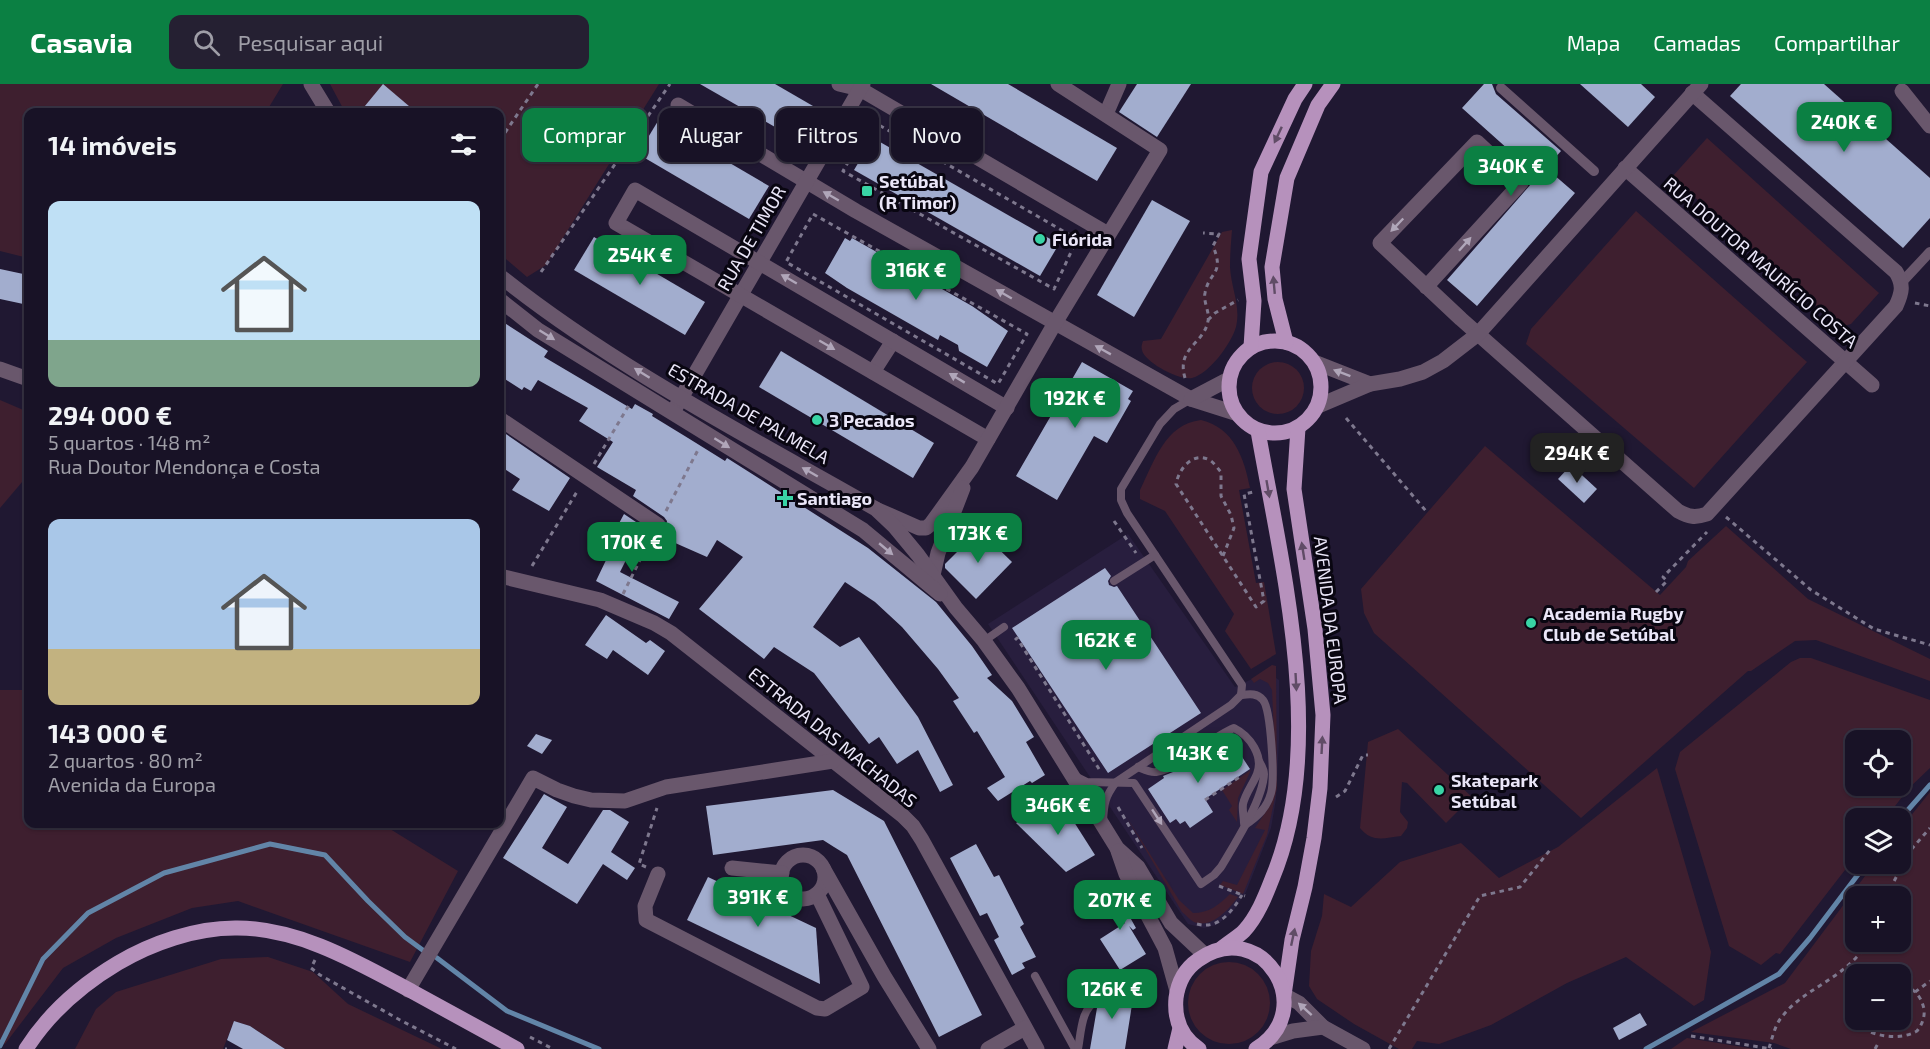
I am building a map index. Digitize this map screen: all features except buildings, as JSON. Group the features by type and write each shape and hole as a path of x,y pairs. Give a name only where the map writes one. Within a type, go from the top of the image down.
{"main road":[{"path":"1251,347 1254,301 1249,259 1261,172 1295,99 1305,84"},
{"path":"1286,342 1275,298 1272,267 1287,178 1318,105 1333,84"},
{"path":"1274,341 1286,342 1297,346 1314,362 1320,376 1322,392 1318,406 1310,418 1298,428 1286,433 1272,434 1258,431 1245,424 1235,413 1228,391 1229,379 1237,361 1251,347 1274,341"},
{"name":"AVENIDA DA EUROPA","path":"1270,1038 1279,1027 1284,1009 1292,940 1305,887 1320,788 1323,715 1315,629 1294,489 1298,428"},
{"path":"1199,1049 1189,1042 1180,1028 1175,1012 1177,991 1183,976 1192,965 1205,955 1222,948 1244,931 1261,906 1282,855 1294,790 1299,728 1295,658 1283,569 1258,431"},
{"path":"26,1049 47,1020 84,985 130,956 173,939 234,928 277,932 320,947 372,970 517,1049"},
{"path":"1222,948 1246,949 1265,960 1276,974 1284,995"},
{"path":"1175,1049 1180,1028"},
{"path":"1256,1049 1270,1038"}],"street":[{"path":"311,84 326,108"},
{"path":"839,84 860,86 1108,234"},
{"path":"876,509 912,525 926,528 931,524 972,467 1055,323 1160,150 1058,84"},
{"path":"1106,114 1119,84"},
{"name":"RUA DE TIMOR","path":"673,412 860,86"},
{"path":"1898,87 1930,109"},
{"path":"1898,87 1930,126"},
{"path":"1501,88 1594,171"},
{"path":"1318,406 1370,384 1423,372 1443,361 1478,334 1696,89 1896,272 1902,282 1901,294 1896,306 1715,506 1707,514 1696,517 1678,511 1478,334 1426,287 1380,243 1477,142 1521,183 1426,287"},
{"path":"678,105 806,182 1191,399 1235,413"},
{"name":"RUA DOUTOR MAURÍCIO COSTA","path":"1625,168 1872,385"},
{"path":"988,439 741,294 616,224 635,190 1007,408"},
{"path":"1902,282 1930,252"},
{"name":"ESTRADA DE PALMELA","path":"504,279 545,312 681,397 876,509 894,526 1018,688 1103,825 1118,848 1138,867 1171,923 1205,955"},
{"name":"ESTRADA DE PALMELA","path":"504,303 538,330 863,530 956,608"},
{"path":"873,372 893,340"},
{"path":"1314,362 1370,384"},
{"path":"0,369 24,378"},
{"path":"1191,399 1229,379"},
{"path":"504,422 658,525"},
{"path":"933,575 938,553 972,467"},
{"name":"ESTRADA DAS MACHADAS","path":"504,577 571,592 616,606 671,633 913,826 1037,1049"},
{"path":"408,990 534,778 574,796 591,800 625,801 666,787 833,761"},
{"name":"ESTRADA DE PALMELA","path":"1118,848 1126,874 1165,948 1177,991"},
{"path":"824,868 825,882 817,894 810,898 795,898 784,888 782,873 789,861 801,855 814,858 824,868 884,976 929,1049"},
{"path":"732,868 782,873"},
{"path":"658,874 645,906 646,920 817,1008 825,1009 862,987 817,894"},
{"path":"1284,995 1299,1003 1323,1027 1363,1049"},
{"path":"1270,1038 1293,1031 1323,1027"},
{"path":"988,1049 1025,1028"}],"lane":[{"path":"1103,825 1104,802 1116,782 1231,705 1241,695 1242,685 1127,513 1121,500 1121,489 1160,424 1174,409 1191,399"},
{"path":"1114,582 1155,555"},
{"path":"984,641 1004,627"},
{"path":"1073,776 1087,782 1134,783 1201,884 1221,867 1244,826 1260,815 1271,791 1272,765 1267,707 1261,698 1253,694 1241,695"},
{"path":"1138,767 1154,772 1169,767 1224,732 1234,728 1243,732 1254,746 1259,763 1258,772 1243,805 1244,826"},
{"path":"1035,976 1077,1049"},
{"path":"1077,1049 1086,1010 1093,1002 1098,1001"}],"path":[{"path":"504,134 538,84"},
{"path":"540,272 670,84"},
{"path":"872,122 1077,239 1054,290 843,171 872,122"},
{"path":"813,214 824,219 1028,334 998,384 786,262 813,214"},
{"path":"1203,234 1219,234 1213,246 1218,261 1218,270 1205,291 1208,320"},
{"path":"1186,382 1182,368 1185,354 1204,330 1208,320 1215,313 1238,300"},
{"path":"1346,418 1426,511"},
{"path":"616,606 706,433"},
{"path":"1223,556 1234,528 1221,496 1221,472 1211,461 1200,458 1187,462 1178,474 1176,484 1256,608 1264,601 1244,494 1253,492"},
{"path":"1723,515 1811,590 1874,629 1930,645"},
{"path":"1114,521 1143,563"},
{"path":"1656,592 1667,581 1663,577 1707,532"},
{"path":"1015,640 1017,638 1105,782"},
{"path":"1335,798 1345,791 1364,755 1368,755"},
{"path":"1205,800 1259,763"},
{"path":"1110,791 1134,838 1147,856"},
{"path":"639,864 657,807"},
{"path":"1892,886 1909,852 1930,828"},
{"path":"1389,1049 1480,896 1520,887 1550,850"},
{"path":"1188,922 1205,926 1218,922 1230,913 1243,895 1219,886"},
{"path":"320,947 311,968 320,975 456,1049"},
{"path":"1851,964 1861,952"},
{"path":"1691,1036 1771,1048 1780,1018 1799,1001 1845,970"},
{"path":"1915,992 1930,981"},
{"path":"1895,1042 1909,1038 1920,1028 1925,1016 1922,1001 1911,988"},
{"path":"1861,1030 1879,1042 1887,1042"},
{"path":"521,1032 552,1049"},
{"path":"1875,1049 1879,1042"}],"shaded area":[{"path":"0,84 283,84 268,108 24,108 24,257 0,251"},
{"path":"330,84 659,84 644,108 522,108 522,162 610,162 546,265 527,277 504,257 504,108 411,108 383,85 364,108 343,108"},
{"path":"1707,138 1879,293 1851,324 1840,327 1672,177"},
{"path":"1636,211 1807,362 1694,488 1526,344 1531,329"},
{"path":"1232,230 1230,267 1237,304 1236,327 1224,350 1205,371 1192,378 1171,374 1144,355 1143,341 1161,339 1222,232"},
{"path":"1273,362 1283,362 1297,369 1304,388 1297,407 1283,414 1273,414 1263,410 1256,403 1252,393 1252,383 1256,373 1263,366"},
{"path":"0,400 24,410 24,480 0,508"},
{"path":"1201,420 1222,430 1236,446 1241,455 1250,488 1239,490 1256,583 1264,582 1276,654 1251,669 1225,631 1234,614 1165,511 1140,499 1140,490 1162,446 1178,429"},
{"name":"Academia Rugby Club de Setúbal","path":"1485,446 1660,595 1686,567 1688,561 1726,526 1808,599 1930,659 1930,681 1816,640 1795,641 1748,671 1581,818 1374,633 1364,613 1361,589"},
{"path":"1128,534 1235,687 1267,672 1279,680 1276,799 1271,828 1246,892 1232,913 1216,925 1204,928 1188,924 988,624"},
{"path":"1800,658 1811,658 1930,700 1930,768 1911,786 1911,730 1845,730 1845,796 1903,796 1894,808 1845,808 1845,870 1780,954 1776,953 1761,965 1729,946 1675,769 1680,752 1791,662"},
{"path":"1272,665 1276,666 1277,788 1267,835 1243,894 1220,885 1223,881 1237,885 1265,830 1255,828 1271,804 1275,756 1272,690 1268,683 1260,679 1254,683 1251,679"},
{"path":"0,690 24,690 24,828 388,828 458,871 410,962 238,901 192,908 116,938 63,968 5,1044 0,1042"},
{"name":"Skatepark Setúbal","path":"1398,729 1472,797 1446,823 1407,783 1402,782 1400,812 1408,822 1407,828 1401,836 1374,838 1360,828 1368,742"},
{"path":"1657,768 1711,952 1704,1000 1694,1006 1626,957 1567,983 1491,1025 1439,1044 1417,1041 1412,1049 1399,1049 1354,1024 1317,999 1309,986 1311,951 1322,916 1324,894 1351,907 1400,862 1461,843 1499,878 1558,847"},
{"path":"1251,770 1238,798 1237,822 1229,810 1232,806 1222,790"},
{"path":"1930,792 1930,1049 1791,1049 1774,1043 1691,1032 1785,983 1845,903 1845,952 1911,952 1911,886 1858,886 1867,874 1911,874 1911,816"},
{"path":"1126,816 1179,900 1193,913 1213,908 1230,894 1238,897 1219,917 1207,923 1192,921 1182,912"},
{"path":"268,957 313,972 348,1004 442,1049 285,1049 250,1026 234,1021 223,1049 75,1049 96,1009 116,992 221,959"},
{"path":"1229,962 1245,965 1258,974 1267,987 1270,1003 1267,1019 1258,1032 1245,1041 1229,1044 1213,1041 1200,1032 1191,1019 1188,1003 1191,987 1200,974 1213,965"},
{"path":"1687,1038 1755,1049 1671,1049"}],"waterway":[{"path":"1910,808 1930,785"},
{"path":"0,1046 43,959 88,913 164,873 270,844 325,855 405,937 424,951"},
{"path":"1646,1049 1779,974 1810,938 1858,874"},
{"path":"437,958 507,1011 599,1049"}],"place":[{"name":"Setúbal (R Timor)","path":"867,191"},
{"name":"Flórida","path":"1040,239"},
{"name":"3 Pecados","path":"817,420"},
{"name":"Santiago","path":"785,498"},
{"name":"Academia Rugby Club de Setúbal","path":"1531,623"},
{"name":"Skatepark Setúbal","path":"1439,790"}]}
